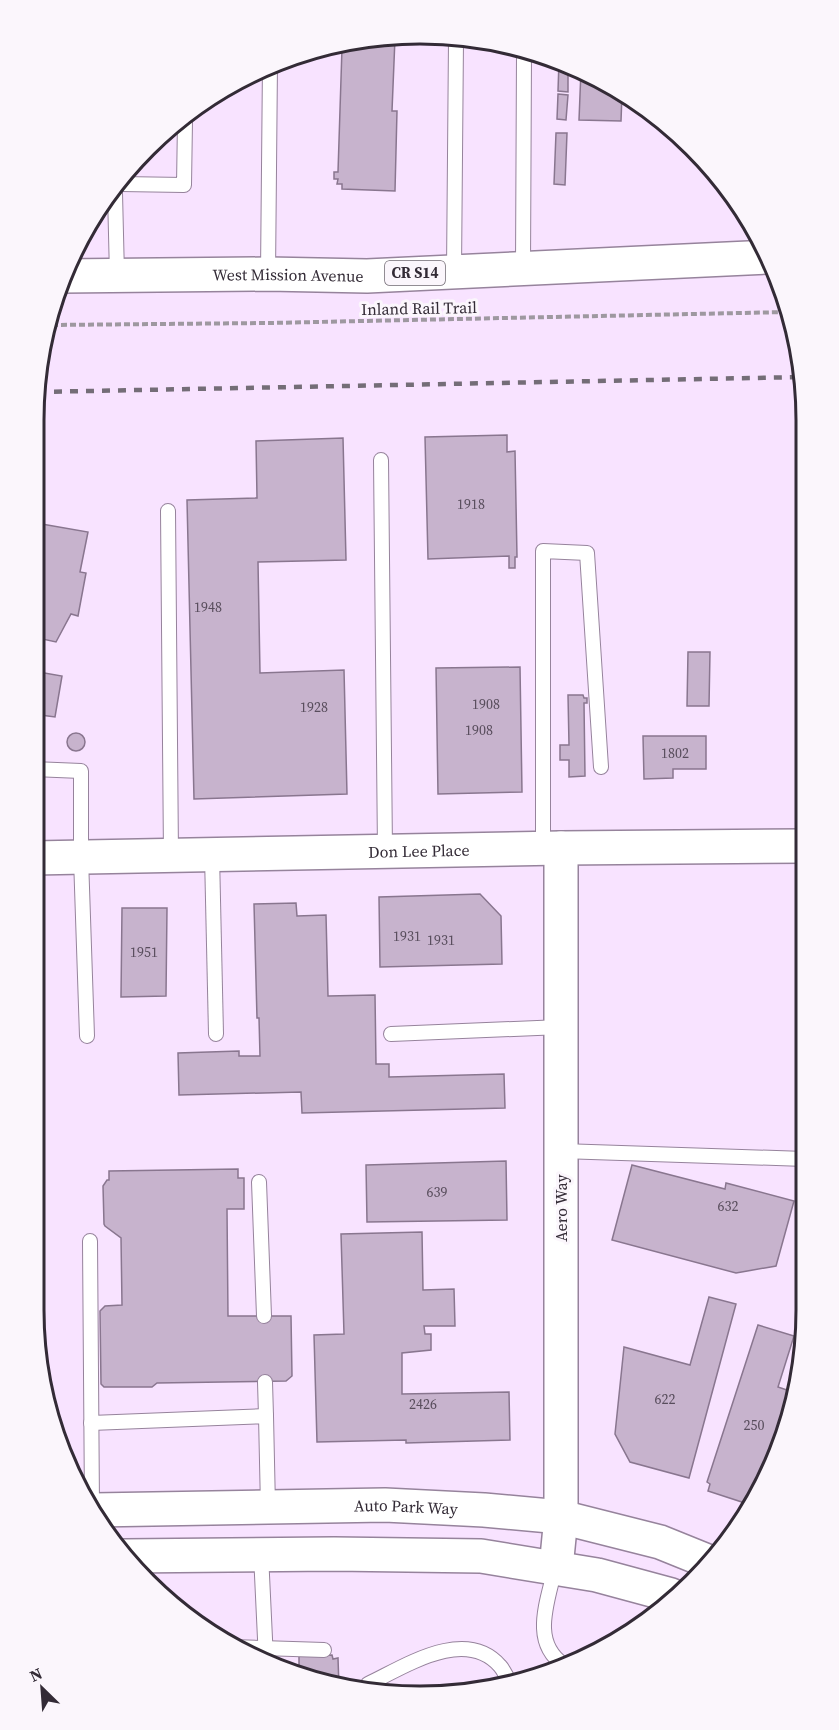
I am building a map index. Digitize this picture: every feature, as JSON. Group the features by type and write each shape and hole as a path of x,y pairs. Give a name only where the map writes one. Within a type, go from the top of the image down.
{"main road":[{"name":"West Mission Avenue","path":"72,276 268,274 367,276 759,257"},
{"name":"Don Lee Place","path":"44,858 552,848 796,846"},
{"name":"Aero Way","path":"552,848 561,1028 561,1517 555,1568"},
{"name":"Auto Park Way","path":"101,1509 385,1505 561,1517 660,1542 701,1559"},
{"path":"135,1556 448,1554 481,1556 597,1575 666,1594"}],"lane":[{"path":"454,271 456,45"},
{"path":"523,268 524,58"},
{"path":"268,274 270,75"},
{"path":"127,184 184,185 184,127"},
{"path":"115,199 117,275"},
{"path":"381,460 385,851"},
{"path":"168,511 171,856"},
{"path":"552,848 543,551 587,553 601,767"},
{"path":"44,769 81,771 81,858 87,1036"},
{"path":"212,855 216,1034"},
{"path":"391,1035 561,1028"},
{"path":"561,1151 796,1159"},
{"path":"259,1182 264,1316"},
{"path":"90,1241 93,1496"},
{"path":"265,1382 268,1507"},
{"path":"92,1423 266,1416"},
{"path":"261,1554 266,1654"},
{"path":"555,1568 543,1624 544,1637 552,1655 558,1660"},
{"path":"370,1683 436,1652 452,1649 470,1650 487,1656 500,1666 506,1676"},
{"path":"267,1654 324,1650"}],"path":[{"name":"Inland Rail Trail","path":"55,325 780,312"}],"shaded area":[{"path":"395,44 444,44 517,56 563,72 608,94 648,121 685,154 718,191 745,232 767,276 783,322 792,370 796,420 796,1310 788,1384 783,1408 767,1454 757,1477 732,1519 702,1558 648,1609 608,1636 540,1667 493,1679 444,1686 395,1686 370,1683 322,1674 253,1648 191,1609 137,1558 107,1519 82,1477 72,1454 56,1408 44,1335 44,395 56,322 72,276 82,253 107,211 121,191 154,154 191,121 211,107 253,82 276,72 322,56 370,47"}],"building":[{"path":"395,44 392,111 397,111 395,191 342,189 342,184 337,184 338,179 334,179 334,172 338,172 342,52"},
{"path":"559,70 568,74 568,92 558,91"},
{"path":"581,80 622,103 621,121 579,120"},
{"path":"558,94 568,95 566,120 557,119"},
{"path":"556,133 567,133 565,185 554,184"},
{"path":"507,435 507,452 515,451 517,557 515,557 515,568 509,568 509,556 428,559 425,437"},
{"path":"343,438 346,560 258,562 260,673 344,670 347,794 194,799 187,500 257,498 256,441"},
{"path":"44,524 88,532 80,572 86,573 78,616 71,614 56,642 44,639"},
{"path":"688,652 710,652 709,706 687,706"},
{"path":"520,667 522,792 438,794 436,668"},
{"path":"44,673 62,676 55,717 44,716"},
{"path":"568,695 583,695 587,698 587,703 584,703 585,776 569,777 569,760 560,760 560,745 569,745"},
{"path":"76,733 82,736 85,742 82,748 76,751 70,748 67,742 70,736"},
{"path":"643,736 706,736 706,769 673,769 673,778 644,779"},
{"path":"480,894 501,916 502,964 380,967 379,897"},
{"path":"296,903 297,916 326,915 328,996 375,995 376,1064 389,1064 389,1077 504,1074 505,1108 302,1113 301,1092 179,1095 178,1053 239,1051 239,1056 260,1056 254,904"},
{"path":"122,908 167,908 166,996 121,997"},
{"path":"506,1161 507,1220 367,1222 366,1165"},
{"path":"632,1165 725,1189 726,1183 794,1201 776,1266 736,1273 612,1240"},
{"path":"238,1169 238,1178 244,1178 244,1209 227,1209 228,1316 291,1316 292,1376 286,1381 157,1383 152,1387 104,1387 101,1384 100,1311 105,1306 122,1305 121,1238 104,1224 103,1186 109,1180 109,1171"},
{"path":"422,1232 423,1290 454,1289 455,1326 424,1326 425,1334 431,1334 431,1350 402,1353 402,1394 509,1392 510,1440 406,1443 406,1440 317,1442 314,1335 344,1334 341,1234"},
{"path":"709,1297 736,1304 689,1478 630,1462 615,1434 624,1347 690,1365"},
{"path":"758,1325 794,1336 778,1387 787,1390 783,1408 767,1454 745,1498 742,1502 708,1491 710,1484 707,1482"},
{"path":"332,1655 333,1659 338,1658 339,1677 299,1667 299,1656"}],"railway":[{"path":"44,392 793,377"}]}
